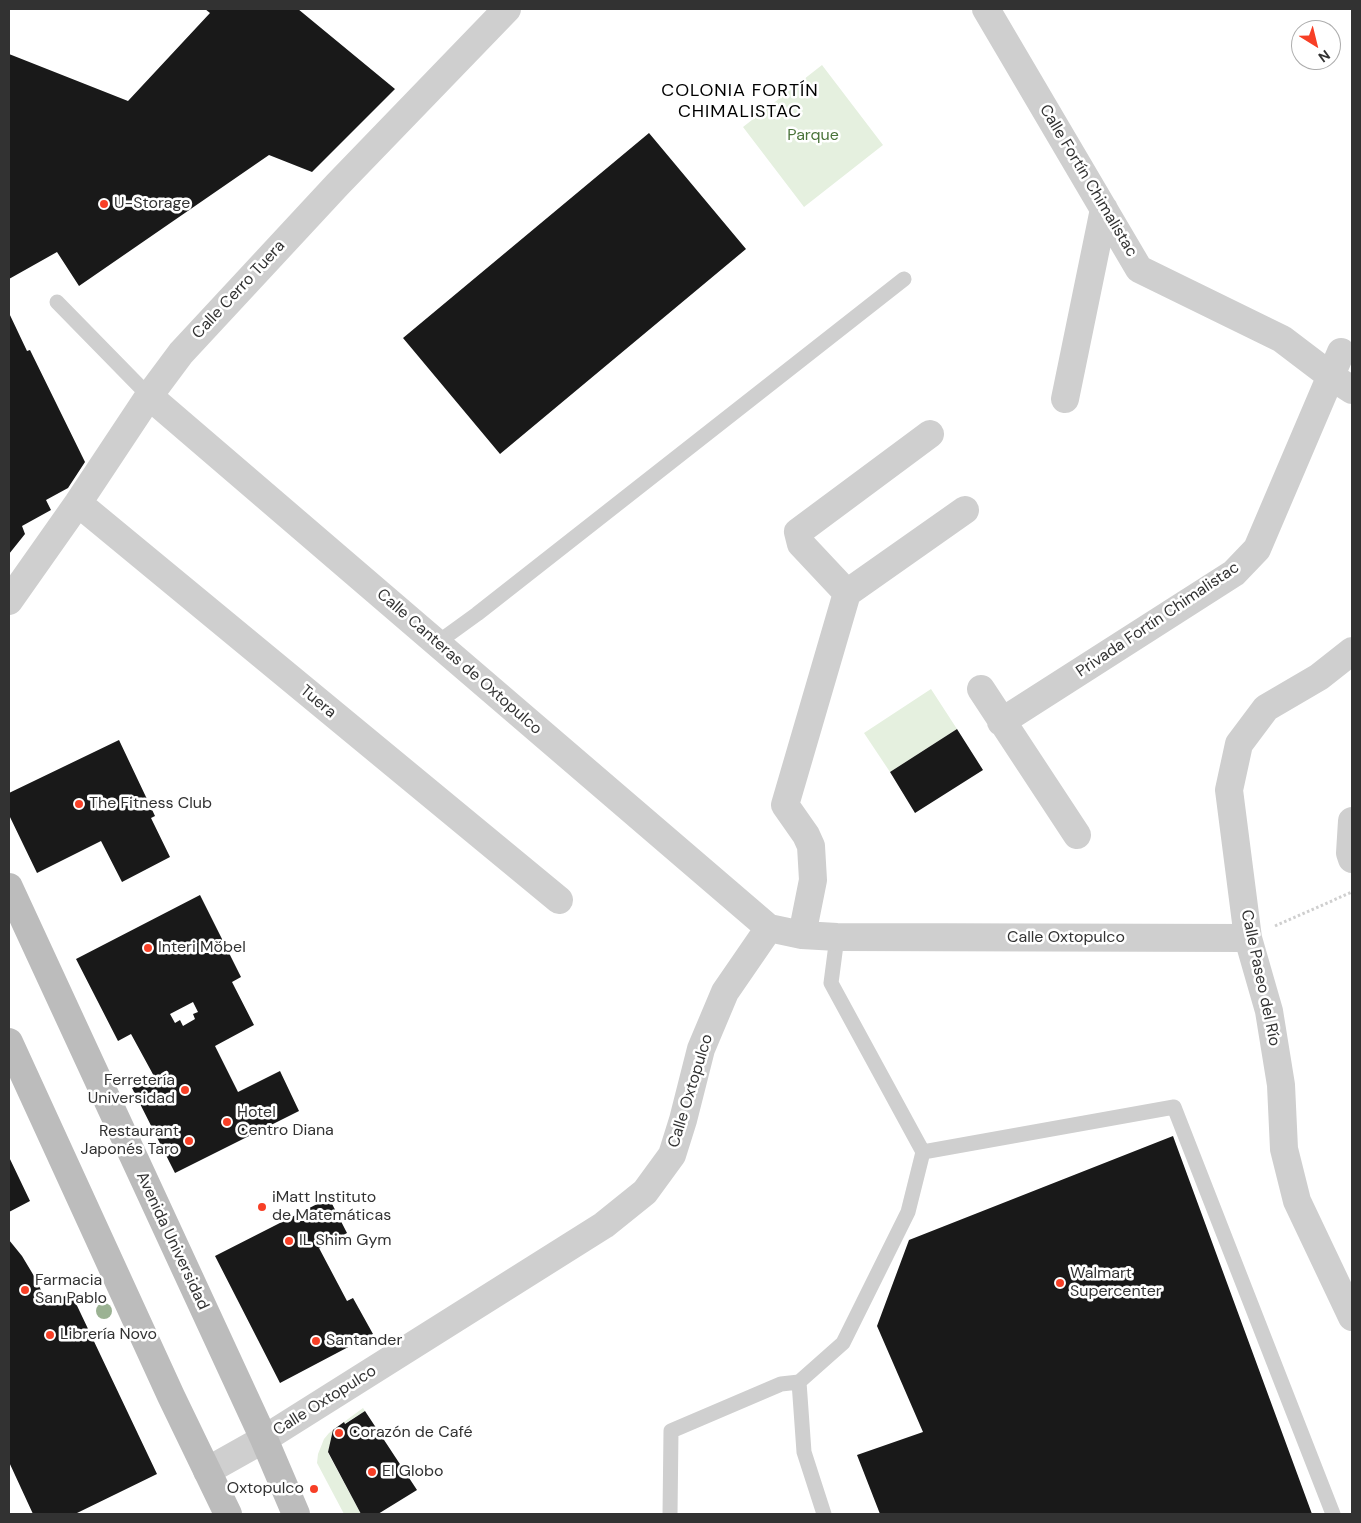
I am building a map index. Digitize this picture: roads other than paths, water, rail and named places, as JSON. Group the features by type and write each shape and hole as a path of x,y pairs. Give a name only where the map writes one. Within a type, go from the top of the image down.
{"main road":[{"name":"Avenida Universidad","path":"9,887 264,1440 296,1514"},
{"path":"9,1042 171,1396 228,1514"}],"street":[{"name":"Calle Cerro Tuera","path":"9,601 78,503 149,396 181,353 344,178 507,9"},
{"name":"Calle Fortín Chimalistac","path":"986,9 1140,269 1282,339 1342,383"},
{"path":"1065,399 1104,210"},
{"name":"Calle Fortín Chimalistac","path":"1282,339 1347,353"},
{"name":"Privada Fortín Chimalistac","path":"1001,722 1234,573 1257,549 1342,383 1347,353"},
{"name":"Calle Canteras de Oxtopulco","path":"149,396 769,928"},
{"path":"847,593 801,544 798,532 930,434"},
{"name":"Tuera","path":"78,503 559,900"},
{"path":"802,935 813,880 811,846 806,835 785,805 847,593 965,510"},
{"name":"Calle Paseo del Río","path":"1352,651 1319,677 1266,708 1239,744 1229,790 1248,938 1269,1011 1282,1085 1284,1149 1297,1201 1352,1317"},
{"path":"980,689 1077,835"},
{"path":"1352,821 1350,853 1352,859"},
{"name":"Calle Oxtopulco","path":"207,1471 264,1440 604,1225 645,1192 672,1155 701,1049 725,992 769,928 802,935 837,937 1248,938"}],"lane":[{"path":"437,643 477,614 904,279"},
{"path":"57,302 149,396"},
{"path":"670,1514 671,1431 781,1384 799,1382 843,1343 908,1212 923,1152 831,983 837,937"},
{"path":"923,1152 1174,1107 1333,1514"},
{"path":"799,1382 804,1452 824,1514"}],"place":[{"name":"U-Storage","path":"104,204"},
{"name":"The Fitness Club","path":"79,804"},
{"name":"Interi Möbel","path":"148,948"},
{"name":"Ferretería Universidad","path":"185,1090"},
{"name":"Hotel Centro Diana","path":"227,1122"},
{"name":"Restaurant Japonés Taro","path":"189,1141"},
{"name":"iMatt Instituto de Matemáticas","path":"262,1207"},
{"name":"IL Shim Gym","path":"289,1241"},
{"name":"Walmart Supercenter","path":"1060,1283"},
{"name":"Farmacia San Pablo","path":"25,1290"},
{"name":"Librería Novo","path":"50,1335"},
{"name":"Santander","path":"316,1341"},
{"name":"Corazón de Café","path":"339,1433"},
{"name":"El Globo","path":"372,1472"},
{"name":"Oxtopulco","path":"314,1489"}],"district":[{"name":"COLONIA FORTÍN CHIMALISTAC","path":"740,101"}],"park label":[{"name":"Parque","path":"813,136"}]}
